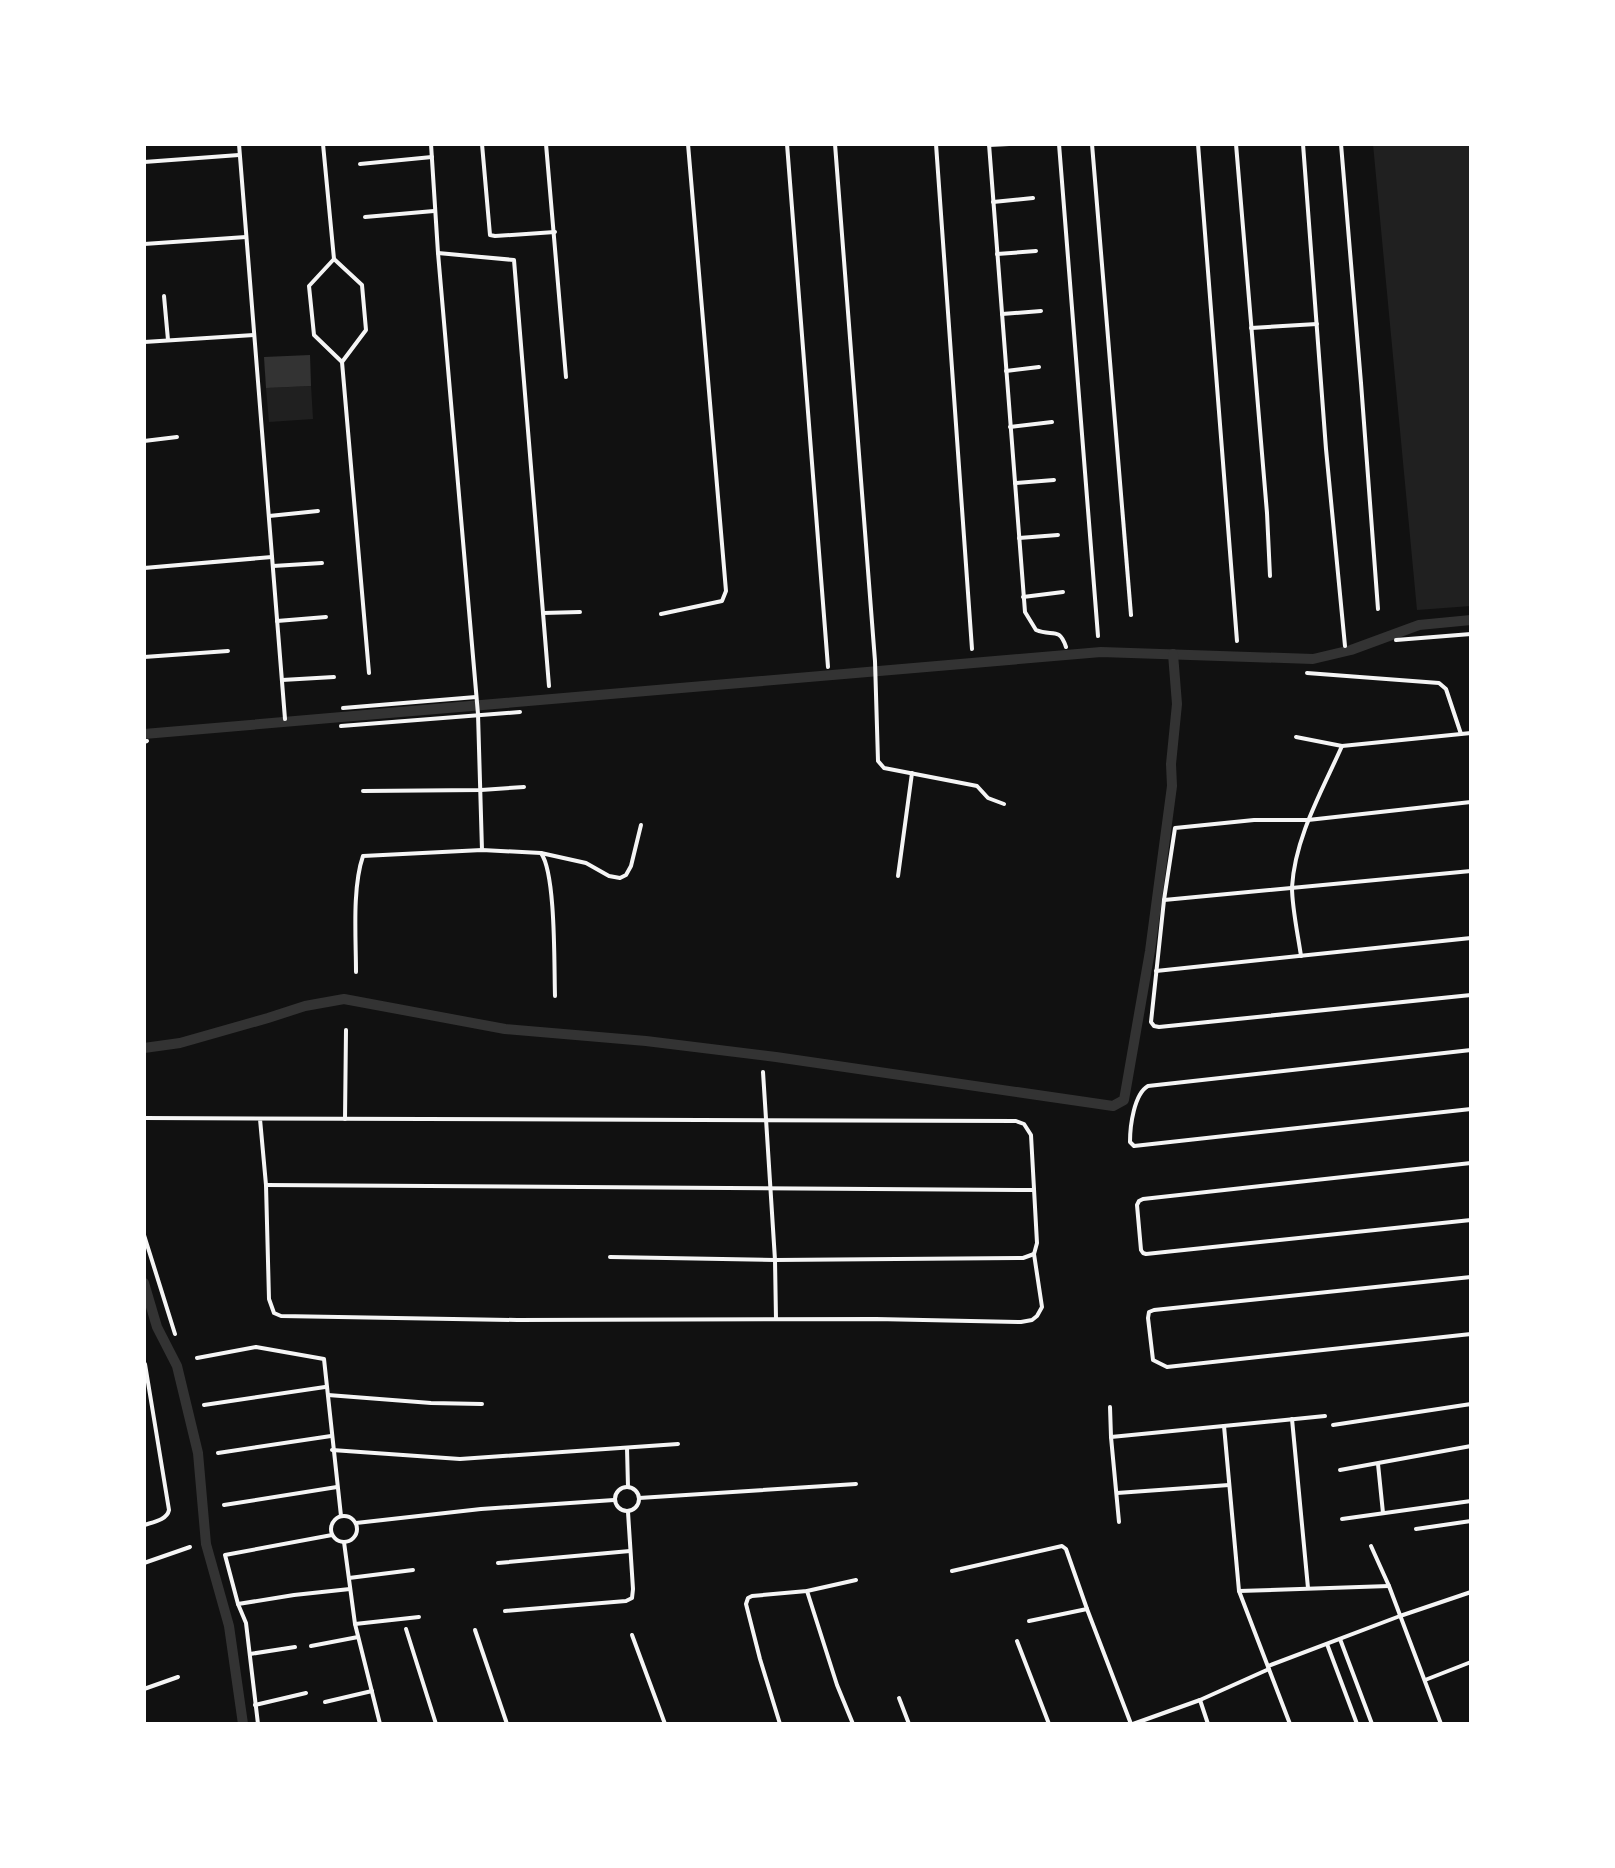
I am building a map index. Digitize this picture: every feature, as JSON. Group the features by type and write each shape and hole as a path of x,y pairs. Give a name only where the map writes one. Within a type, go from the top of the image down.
{"street":[{"path":"239,144 285,719"},
{"path":"323,144 334,259 362,285 366,330 342,362"},
{"path":"431,144 477,699 482,850"},
{"path":"482,144 490,235 555,232"},
{"path":"546,144 566,377"},
{"path":"661,614 722,601 726,591 688,144"},
{"path":"787,144 828,667"},
{"path":"835,144 875,661 878,763 884,768 977,786 988,798 1004,804"},
{"path":"936,144 972,649"},
{"path":"1009,144 989,145 1023,597 1025,612 1034,627 1038,631 1059,634 1066,647"},
{"path":"1059,144 1098,636"},
{"path":"1092,144 1131,615"},
{"path":"1198,144 1237,641"},
{"path":"1236,144 1270,576"},
{"path":"1303,144 1326,449 1345,646"},
{"path":"1341,144 1378,609"},
{"path":"144,162 239,155"},
{"path":"360,164 432,157"},
{"path":"993,202 1033,198"},
{"path":"365,217 435,211"},
{"path":"144,244 246,237"},
{"path":"997,254 1036,251"},
{"path":"438,253 514,260 549,686"},
{"path":"334,259 309,286 314,335 342,362 369,673"},
{"path":"164,296 168,340"},
{"path":"1002,314 1041,311"},
{"path":"1251,328 1317,324"},
{"path":"144,342 254,335"},
{"path":"1006,371 1039,367"},
{"path":"1010,427 1052,422"},
{"path":"144,441 177,437"},
{"path":"1015,483 1054,480"},
{"path":"269,516 318,511"},
{"path":"1019,538 1058,535"},
{"path":"144,568 272,557"},
{"path":"273,566 322,563"},
{"path":"1023,597 1063,592"},
{"path":"543,613 580,612"},
{"path":"277,621 326,617"},
{"path":"1396,640 1471,634"},
{"path":"144,657 228,651"},
{"path":"1307,673 1439,683 1446,689 1461,734"},
{"path":"282,680 334,677"},
{"path":"343,708 477,699"},
{"path":"341,726 520,712"},
{"path":"1296,737 1342,746 1471,733"},
{"path":"1301,956 1292,889 1299,847 1342,746"},
{"path":"898,876 912,773"},
{"path":"363,791 524,787"},
{"path":"1471,802 1308,820 1254,820 1175,828 1151,1022 1159,1027 1471,995"},
{"path":"356,972 357,893 363,856 482,850 541,853 586,863 609,876 620,878 631,866 641,825"},
{"path":"541,853 546,860 553,909 555,996"},
{"path":"1164,900 1471,871"},
{"path":"1156,971 1471,938"},
{"path":"345,1119 346,1030"},
{"path":"1471,1050 1148,1086 1139,1094 1130,1142 1134,1146 1471,1109"},
{"path":"763,1072 776,1319"},
{"path":"144,1118 1016,1121 1024,1124 1031,1135 1037,1243 1034,1254 1042,1307 1032,1320 1021,1322 281,1316 274,1313 269,1299 266,1185 260,1119"},
{"path":"1471,1163 1139,1201 1137,1205 1143,1253 1471,1220"},
{"path":"266,1185 1034,1190"},
{"path":"144,1235 175,1334"},
{"path":"610,1257 775,1260 1023,1258 1034,1254"},
{"path":"1471,1277 1154,1310 1149,1312 1148,1318 1153,1360 1171,1367 1471,1334"},
{"path":"197,1358 256,1347 324,1359 341,1516"},
{"path":"144,1525 164,1518 169,1510 145,1364"},
{"path":"204,1405 325,1387"},
{"path":"328,1395 482,1404"},
{"path":"1333,1425 1471,1404"},
{"path":"1110,1407 1119,1522"},
{"path":"1111,1437 1325,1416"},
{"path":"1292,1419 1308,1588"},
{"path":"1224,1426 1239,1591 1290,1724"},
{"path":"218,1453 331,1436"},
{"path":"332,1450 460,1459 678,1444"},
{"path":"1340,1470 1471,1446"},
{"path":"627,1448 628,1487"},
{"path":"1378,1463 1383,1513"},
{"path":"639,1498 856,1484"},
{"path":"1117,1493 1229,1485"},
{"path":"224,1505 337,1487"},
{"path":"628,1487 636,1491 639,1498 638,1506 628,1512 620,1510 614,1500 620,1489 628,1487"},
{"path":"356,1523 481,1509 614,1500"},
{"path":"1342,1519 1471,1501"},
{"path":"505,1611 632,1598 628,1512"},
{"path":"341,1516 351,1518 356,1523 355,1536 350,1541 337,1540 332,1535 333,1522 341,1516"},
{"path":"1416,1529 1471,1521"},
{"path":"258,1724 246,1623 225,1555 332,1535"},
{"path":"344,1542 355,1624 380,1724"},
{"path":"952,1571 1062,1546 1066,1549 1132,1724 1200,1700 1327,1644 1471,1592"},
{"path":"1371,1546 1441,1724"},
{"path":"144,1563 190,1547"},
{"path":"498,1563 630,1551"},
{"path":"349,1578 413,1570"},
{"path":"780,1724 746,1604 748,1598 807,1591 856,1580"},
{"path":"1239,1591 1389,1586"},
{"path":"238,1604 350,1589"},
{"path":"807,1591 853,1724"},
{"path":"1029,1621 1087,1609"},
{"path":"355,1624 419,1617"},
{"path":"406,1629 436,1724"},
{"path":"475,1630 507,1724"},
{"path":"632,1635 665,1724"},
{"path":"311,1646 358,1637"},
{"path":"1340,1639 1372,1724"},
{"path":"1017,1641 1049,1724"},
{"path":"1327,1644 1357,1724"},
{"path":"250,1654 295,1647"},
{"path":"1424,1680 1471,1662"},
{"path":"144,1689 178,1677"},
{"path":"325,1702 372,1691"},
{"path":"255,1705 306,1693"},
{"path":"899,1698 909,1724"},
{"path":"1200,1700 1208,1724"}],"shaded area":[{"path":"1373,144 1471,144 1471,606 1417,610"},
{"path":"310,355 311,386 266,388 264,357"},
{"path":"311,386 313,419 269,422 266,388"}],"waterway":[{"path":"144,734 1101,652 1313,659 1351,650 1419,625 1471,620"},
{"path":"144,1048 180,1043 305,1006 344,999 505,1029 646,1041 776,1057 1113,1106 1124,1100 1150,951 1172,786 1177,704 1173,654"},
{"path":"144,1283 157,1327 177,1366 198,1453 206,1544 229,1626 243,1724"}]}
